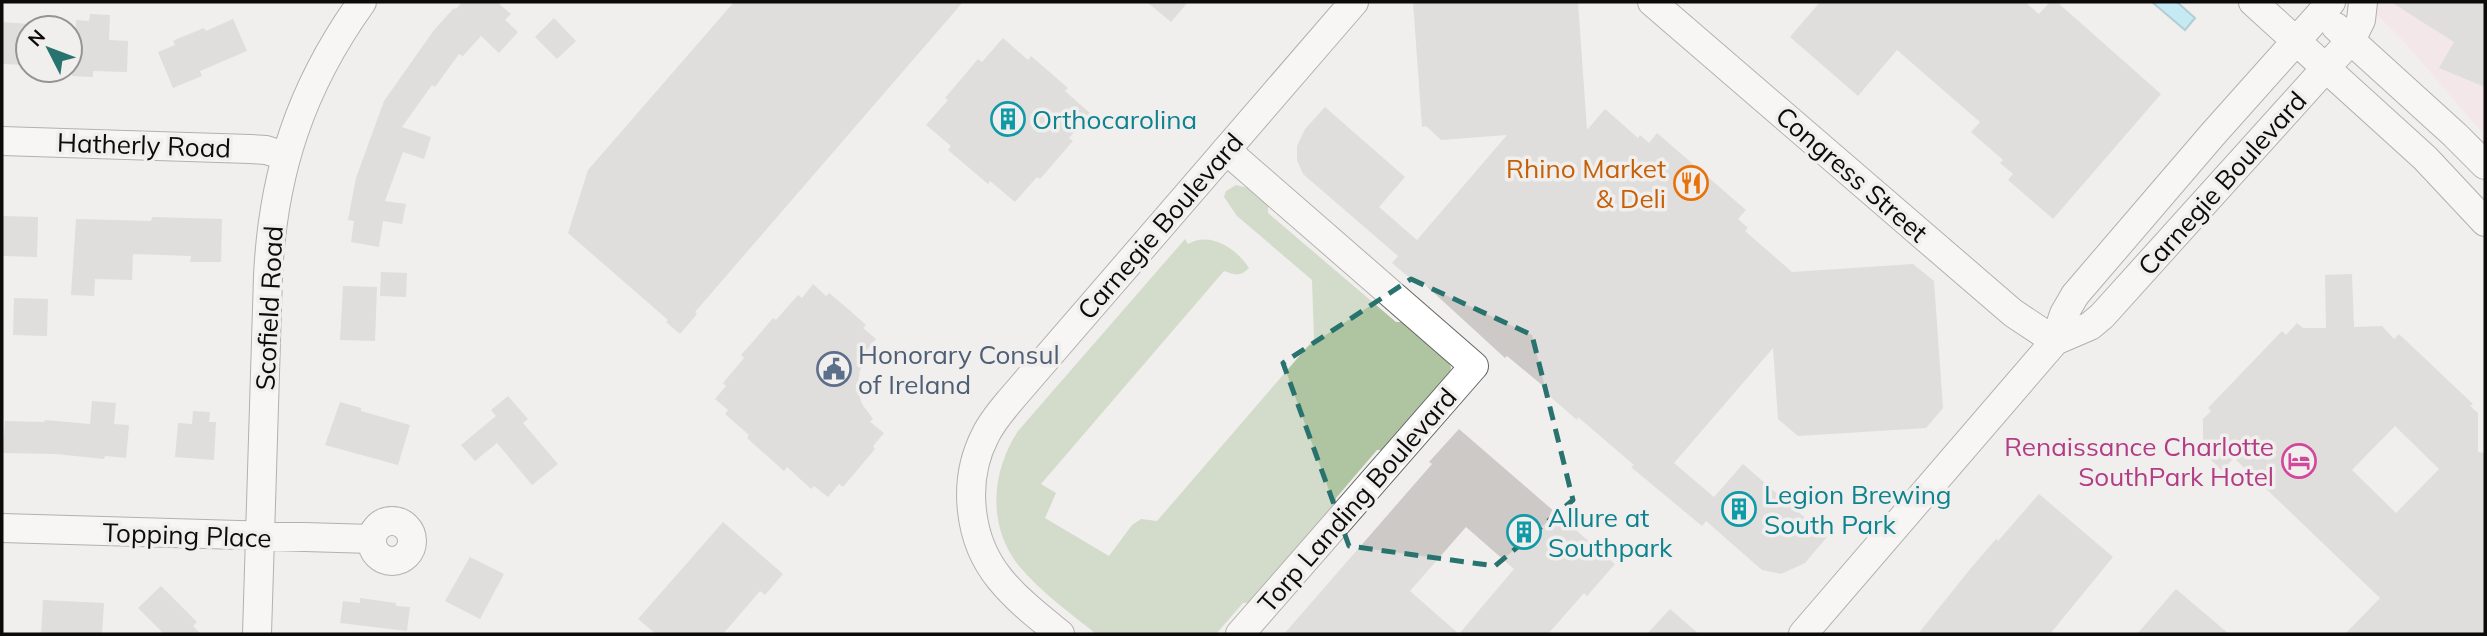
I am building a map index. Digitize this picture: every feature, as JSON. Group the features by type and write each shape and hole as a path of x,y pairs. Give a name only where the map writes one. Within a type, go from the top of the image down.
{"street":[{"name":"Scofield Road","path":"257,634 270,243 278,185 285,156 322,65 362,2"},
{"name":"Carnegie Boulevard","path":"1059,634 1005,585 990,565 979,543 971,499 978,452 997,416 1354,2"},
{"name":"Congress Street","path":"1652,2 2013,313 2055,341"},
{"path":"2253,2 2425,158 2485,222"},
{"name":"Carnegie Boulevard","path":"2055,341 2096,322 2351,40 2361,20 2363,2"},
{"name":"Carnegie Boulevard","path":"1803,634 2055,341 2071,300 2295,39 2320,5"},
{"path":"2320,5 2351,40 2485,165"},
{"name":"Hatherly Road","path":"2,141 250,149 285,156"},
{"name":"Torp Landing Boulevard","path":"1226,150 1474,366 1240,634"},
{"name":"Topping Place","path":"2,528 372,539"}],"highlighted area":[{"path":"1411,279 1532,335 1573,500 1495,566 1349,546 1283,363"}],"shaded area":[{"path":"2363,2 2485,2 2485,136 2400,37"}],"green space":[{"path":"1236,185 1252,189 1268,203 1268,213 1396,322 1407,322 1449,361 1449,376 1388,450 1377,450 1336,498 1336,509 1254,603 1243,603 1216,634 1096,634 1037,585 1019,566 1009,550 1002,534 996,499 1002,464 1018,431 1185,239 1188,244 1205,239 1222,244 1237,254 1249,268 1237,274 1224,271 1041,484 1056,493 1045,518 1109,556 1132,525 1141,519 1157,521 1314,339 1312,280 1237,216 1224,197 1226,191"}],"water":[{"path":"2152,2 2177,2 2195,18 2185,30"}],"building":[{"path":"462,2 497,2 511,14 505,20 518,32 499,53 481,36 463,56 459,54 435,87 432,85 402,127 431,137 424,159 403,152 385,201 406,204 402,224 383,221 379,247 351,242 354,221 348,220 356,178 384,101 434,30"},
{"path":"734,2 963,2 695,312 697,314 680,334 666,322 668,320 568,233 588,170"},
{"path":"1147,2 1188,2 1171,22"},
{"path":"1413,2 1578,2 1587,130 1605,109 1638,138 1640,135 1649,143 1657,133 1746,210 1738,219 1748,228 1745,231 1792,272 1913,264 1934,281 1943,408 1926,428 1798,436 1778,419 1773,348 1674,463 1714,497 1743,464 1827,537 1805,563 1781,574 1762,570 1706,521 1702,526 1631,467 1634,465 1578,417 1577,420 1546,393 1548,390 1507,356 1505,358 1421,281 1417,284 1392,263 1398,256 1303,174 1297,160 1297,146 1305,129 1325,107 1405,177 1379,207 1417,240 1507,135 1441,140 1426,126 1422,127"},
{"path":"1820,2 2025,2 2039,14 2050,2 2057,2 2161,94 2053,219 2008,180 2013,174 2000,163 2003,160 1971,132 1980,122 1897,50 1858,96 1790,37"},
{"path":"2391,2 2485,2 2485,87 2439,68 2454,42"},
{"path":"90,14 110,15 109,40 128,41 127,72 93,71 93,77 84,77 84,21 89,21"},
{"path":"554,18 576,41 557,59 535,37"},
{"path":"233,19 247,51 200,71 202,76 173,88 158,52 175,45 173,41 177,39 204,28 206,31"},
{"path":"2,22 14,23 14,64 2,64"},
{"name":"Orthocarolina","path":"1003,38 1028,60 1031,56 1068,88 1065,91 1090,113 1069,138 1073,141 1040,179 1037,177 1015,202 990,181 988,184 948,150 951,146 926,125 978,59 982,62"},
{"path":"2,216 38,217 37,257 2,256"},
{"path":"152,217 222,219 221,262 190,262 191,256 133,254 132,280 95,279 94,296 71,295 76,219 151,221"},
{"path":"381,272 407,273 406,297 380,296"},
{"name":"Renaissance Charlotte SouthPark Hotel","path":"2352,274 2354,327 2382,326 2394,339 2399,334 2473,404 2470,406 2478,413 2478,452 2485,453 2485,634 2345,634 2380,598 2234,458 2222,471 2203,452 2203,419 2211,411 2208,408 2282,331 2286,335 2297,323 2303,328 2326,328 2325,275","holes":["2395,426 2439,469 2396,513 2352,470"]},
{"path":"813,284 826,296 829,293 847,308 866,325 863,328 876,339 865,352 869,356 860,370 857,388 862,404 873,419 870,422 884,433 873,446 875,449 843,487 839,484 828,497 814,486 811,489 787,467 784,471 747,438 749,435 725,414 728,410 715,399 726,386 723,383 744,358 741,355 773,318 776,320 798,295 802,298"},
{"path":"343,286 377,287 375,341 340,340"},
{"path":"14,298 48,299 47,336 13,335"},
{"path":"508,396 528,419 523,423 558,464 532,485 497,443 475,461 461,445 496,416 491,410"},
{"path":"92,401 116,403 114,424 129,425 126,458 3,453 5,421 45,420 90,424"},
{"path":"340,402 410,425 398,465 325,445"},
{"path":"193,411 210,412 209,422 216,422 214,460 175,457 178,423 192,424"},
{"name":"Allure at Southpark","path":"1459,429 1615,564 1587,596 1584,593 1548,634 1459,634 1284,634 1432,464 1429,462","holes":["1466,527 1514,569 1459,634 1410,591"]},
{"path":"2039,494 2113,557 2050,634 1918,634 1996,539 1998,541"},
{"path":"723,522 783,574 765,595 760,591 723,634 656,634 638,619"},
{"path":"470,557 504,574 480,619 445,601"},
{"path":"161,586 197,622 193,626 201,634 164,634 138,608"},
{"path":"2176,589 2229,634 2137,634"},
{"path":"360,598 410,607 407,631 340,623 343,601 360,603"},
{"path":"43,600 104,603 102,634 41,634"},
{"name":"Allure at Southpark","path":"1670,609 1699,634 1647,634"}],"place":[{"name":"Orthocarolina","path":"1008,119"},
{"name":"Rhino Market & Deli","path":"1691,183"},
{"name":"Honorary Consul of Ireland","path":"834,369"},
{"name":"Renaissance Charlotte SouthPark Hotel","path":"2299,461"},
{"name":"Legion Brewing South Park","path":"1739,509"},
{"name":"Allure at Southpark","path":"1524,532"}]}
